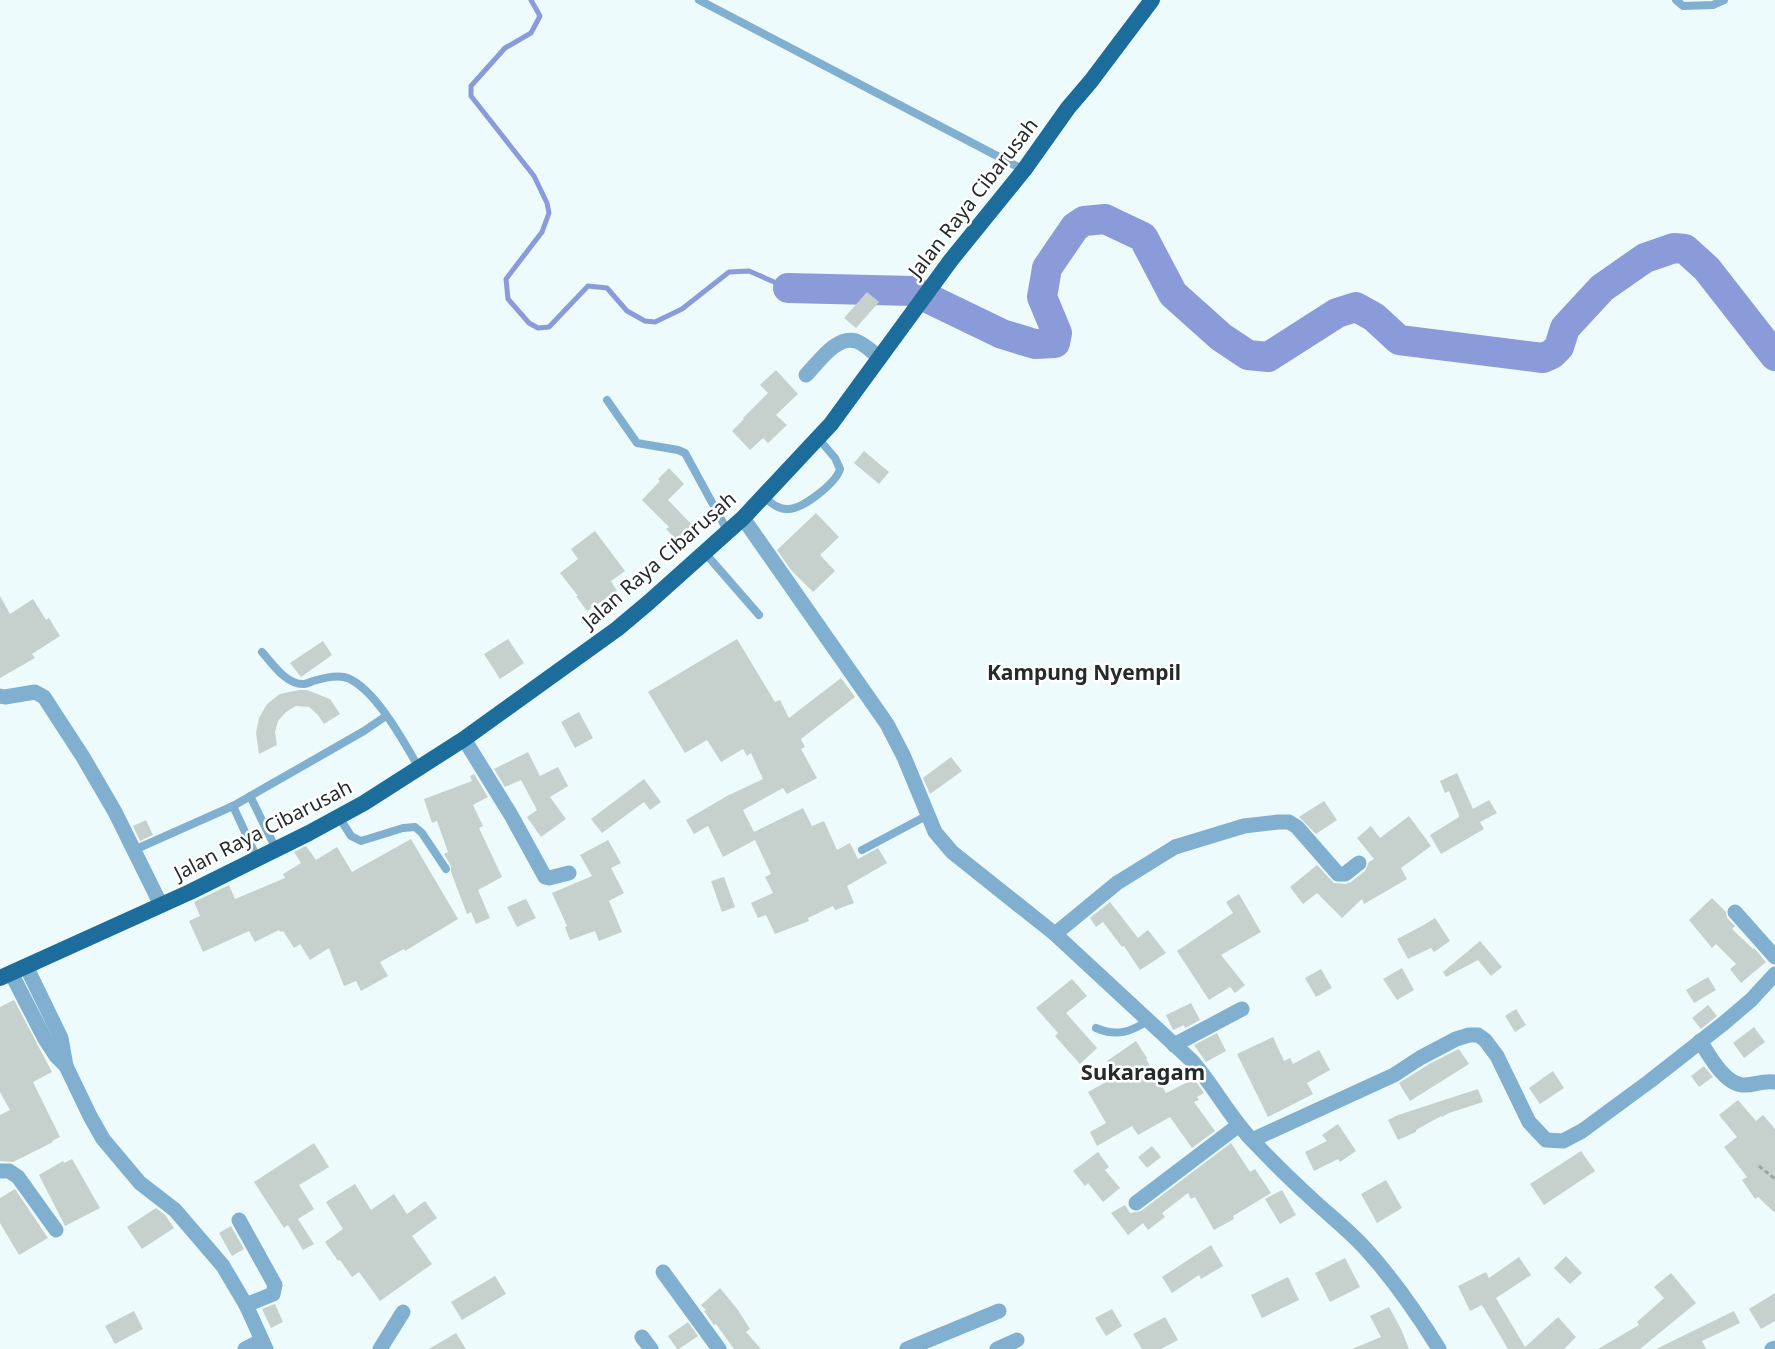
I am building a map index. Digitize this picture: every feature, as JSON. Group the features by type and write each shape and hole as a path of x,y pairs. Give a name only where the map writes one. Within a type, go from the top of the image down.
{"main road":[{"name":"Jalan Raya Cibarusah","path":"12,972 161,905 339,817 464,739 617,629 742,518 831,424 913,310 1152,0"}],"street":[{"path":"806,375 833,348 850,340 857,341 880,358"},
{"path":"742,518 887,724 935,832 952,852 1055,934 1203,1073 1252,1140 1376,1261 1439,1349"},
{"path":"0,696 35,692 44,697 115,812 161,905"},
{"path":"464,739 511,815 545,877 569,873"},
{"path":"1055,934 1117,883 1175,847 1244,826 1289,822 1297,827 1338,874 1344,874 1359,863"},
{"path":"1735,912 1775,957"},
{"path":"12,972 45,1039 66,1066 103,1139 141,1183 176,1210 223,1266 246,1305 263,1345 245,1349"},
{"path":"1252,1140 1394,1075 1456,1039 1478,1035 1485,1040 1497,1056 1529,1122 1546,1140 1563,1141 1582,1131 1700,1041 1751,1000 1775,974"},
{"path":"1174,1045 1242,1009"},
{"path":"1700,1041 1718,1068 1732,1081 1740,1085 1764,1080 1775,1082"},
{"path":"1136,1203 1239,1125"},
{"path":"0,1171 9,1171 18,1177 56,1230"},
{"path":"238,1220 275,1285 273,1294 246,1305"},
{"path":"663,1272 719,1349"},
{"path":"907,1349 999,1311"},
{"path":"380,1349 403,1312"},
{"path":"997,1349 1017,1341"}],"lane":[{"path":"699,0 1023,170"},
{"path":"1676,0 1683,6 1713,5 1724,0"},
{"path":"607,400 637,443 685,453 727,530"},
{"path":"763,497 778,508 790,509 822,491 838,476 840,469 835,458 818,438"},
{"path":"705,553 759,615"},
{"path":"262,652 285,678 295,682 304,684 333,676 351,680 373,698 420,768"},
{"path":"134,850 233,806 387,716"},
{"path":"250,796 276,849"},
{"path":"233,806 257,858"},
{"path":"862,850 928,815"},
{"path":"339,817 351,836 361,841 403,828 415,827 422,833 446,869"},
{"path":"1096,1028 1108,1034 1122,1033 1137,1028 1149,1020"}],"path":[{"path":"1759,1166 1775,1179"}],"building":[{"path":"867,292 879,302 856,328 844,318"},
{"path":"776,370 798,394 776,415 787,425 768,443 763,438 750,450 732,431 768,393 760,385"},
{"path":"864,451 889,472 879,484 854,463"},
{"path":"669,468 684,484 668,500 695,528 680,543 666,529 669,527 642,500"},
{"path":"816,513 839,537 820,555 835,571 813,592 791,570 777,550"},
{"path":"595,531 625,571 611,581 617,591 587,611 560,573 578,559 571,549"},
{"path":"0,596 10,614 33,599 46,620 49,618 60,636 32,654 35,658 0,678"},
{"path":"508,639 524,663 500,679 484,654"},
{"path":"737,639 775,702 780,700 789,718 841,678 855,697 801,739 805,747 801,749 817,778 787,794 783,788 743,810 754,832 803,808 812,826 824,821 837,850 850,843 858,859 878,848 887,863 847,886 854,903 835,910 833,906 808,918 809,921 775,934 766,915 758,918 751,903 773,893 765,877 771,874 755,840 723,857 708,826 694,834 686,820 727,796 763,779 751,753 747,756 743,749 721,762 707,740 685,753 648,692"},
{"path":"323,641 332,655 301,677 290,663"},
{"path":"307,690 330,699 340,714 324,724 309,707 296,706 278,721 275,732 277,745 259,754 256,733 259,718 267,704 280,694"},
{"path":"579,712 593,738 575,748 561,722"},
{"path":"528,752 540,776 558,767 568,786 550,797 566,819 541,837 527,817 537,810 521,780 505,787 494,769"},
{"path":"951,757 962,771 930,794 923,778"},
{"path":"1457,773 1473,809 1489,800 1497,813 1480,822 1484,829 1441,854 1430,835 1459,815 1449,791 1445,793 1440,781"},
{"path":"474,774 488,797 473,805 483,826 479,828 502,877 478,890 490,918 476,924 471,912 467,914 451,872 451,866 444,854 448,852 437,821 432,823 424,799 472,781 470,776"},
{"path":"644,779 661,802 650,810 644,802 602,833 591,819"},
{"path":"1324,801 1337,820 1316,834 1299,817"},
{"path":"1409,816 1431,846 1401,868 1407,879 1364,904 1362,899 1342,918 1317,893 1303,904 1290,887 1317,865 1334,883 1351,882 1365,871 1369,862 1374,859 1357,838 1371,826 1380,838"},
{"path":"146,820 153,835 140,841 133,826"},
{"path":"411,839 458,919 405,951 404,949 380,962 388,976 361,991 356,981 344,986 329,948 310,960 300,944 294,948 283,931 279,930 255,942 249,931 203,952 189,921 200,916 194,902 229,885 235,899 285,878 283,874 301,863 294,852 306,846 316,860 337,847 352,872"},
{"path":"608,840 621,863 611,868 624,893 609,901 622,932 599,941 595,931 570,940 565,927 567,926 552,893 592,876 580,855"},
{"path":"724,877 735,907 722,912 711,881"},
{"path":"1239,894 1261,932 1221,955 1245,985 1235,993 1230,987 1209,1000 1177,951 1233,913 1226,902"},
{"path":"1712,898 1726,912 1727,918 1735,926 1732,929 1766,962 1741,983 1730,969 1736,964 1716,944 1712,948 1689,920"},
{"path":"526,899 536,918 517,927 507,907"},
{"path":"1110,902 1138,938 1148,930 1166,953 1140,970 1124,946 1122,947 1103,922 1096,927 1090,918"},
{"path":"1435,918 1450,941 1434,952 1431,948 1408,959 1397,939"},
{"path":"1480,941 1502,967 1491,976 1478,960 1446,977 1443,972"},
{"path":"1402,968 1414,990 1397,1000 1383,979"},
{"path":"1321,969 1332,988 1316,997 1305,978"},
{"path":"1708,977 1716,990 1694,1003 1686,990"},
{"path":"1072,979 1087,996 1066,1013 1097,1048 1080,1064 1055,1036 1058,1033 1036,1008"},
{"path":"14,1000 52,1072 33,1082 60,1137 13,1162 0,1161 0,1115 10,1110 0,1092 0,1007"},
{"path":"1191,1003 1200,1020 1185,1028 1184,1025 1173,1030 1166,1015"},
{"path":"1708,1005 1717,1016 1701,1029 1692,1018"},
{"path":"1516,1009 1526,1025 1515,1032 1505,1016"},
{"path":"1754,1027 1765,1042 1744,1058 1733,1043"},
{"path":"1217,1033 1226,1051 1206,1062 1194,1045"},
{"path":"1273,1037 1284,1061 1290,1058 1293,1064 1319,1050 1330,1070 1307,1083 1313,1094 1268,1117 1237,1054"},
{"path":"1136,1041 1166,1093 1194,1079 1204,1093 1197,1097 1199,1100 1194,1102 1215,1131 1192,1148 1170,1117 1138,1135 1132,1126 1097,1146 1090,1132 1106,1123 1088,1092 1117,1076 1107,1061"},
{"path":"1459,1049 1469,1064 1410,1101 1399,1083"},
{"path":"1704,1066 1713,1077 1699,1087 1691,1076"},
{"path":"1553,1071 1564,1088 1540,1104 1529,1088"},
{"path":"1478,1089 1483,1102 1441,1116 1398,1140 1388,1120 1398,1115"},
{"path":"1738,1100 1756,1121 1763,1115 1775,1129 1775,1213 1758,1197 1755,1199 1742,1180 1747,1177 1724,1147 1737,1137 1719,1115"},
{"path":"1338,1124 1356,1151 1340,1162 1338,1159 1314,1171 1305,1152 1327,1141 1322,1135"},
{"path":"314,1143 329,1167 299,1185 314,1209 298,1219 314,1244 303,1250 288,1225 284,1228 254,1182"},
{"path":"1231,1143 1250,1172 1255,1169 1271,1193 1233,1216 1234,1219 1214,1230 1195,1197 1191,1199 1188,1193 1162,1213 1165,1217 1148,1230 1143,1223 1128,1235 1111,1213 1125,1205 1130,1213 1141,1211"},
{"path":"1152,1146 1161,1157 1147,1168 1138,1157"},
{"path":"1581,1151 1595,1171 1544,1205 1530,1184"},
{"path":"1098,1152 1109,1167 1105,1170 1120,1188 1103,1202 1088,1183 1085,1186 1073,1171"},
{"path":"72,1159 100,1208 65,1226 39,1175 63,1161 64,1163"},
{"path":"1386,1180 1402,1208 1377,1223 1361,1194"},
{"path":"355,1184 371,1210 394,1194 407,1214 425,1201 437,1218 412,1236 432,1264 380,1301 359,1272 352,1277 325,1242 343,1229 326,1202"},
{"path":"15,1189 48,1238 19,1255 0,1223 0,1198"},
{"path":"1282,1190 1296,1215 1280,1224 1265,1199"},
{"path":"156,1208 165,1215 174,1228 142,1249 127,1227"},
{"path":"231,1226 244,1249 232,1256 219,1233"},
{"path":"1211,1245 1223,1266 1201,1279 1199,1275 1172,1293 1162,1277"},
{"path":"1566,1256 1582,1273 1570,1284 1554,1268"},
{"path":"1519,1257 1531,1275 1496,1298 1525,1347 1558,1317 1576,1337 1564,1349 1508,1349 1482,1305 1470,1311 1458,1286 1486,1272 1489,1278"},
{"path":"1345,1258 1360,1287 1330,1302 1315,1273"},
{"path":"1671,1273 1696,1303 1640,1349 1598,1349 1639,1325 1637,1322 1664,1298 1654,1287"},
{"path":"495,1276 506,1294 462,1320 451,1302"},
{"path":"1288,1277 1299,1300 1262,1318 1251,1295"},
{"path":"720,1288 750,1329 746,1332 761,1349 734,1349 704,1311 706,1310 701,1305"},
{"path":"1775,1293 1775,1321 1761,1329 1749,1309"},
{"path":"275,1304 283,1322 271,1328 262,1309"},
{"path":"1389,1307 1409,1349 1352,1349 1381,1337 1370,1316"},
{"path":"1112,1309 1122,1326 1106,1336 1095,1318"},
{"path":"134,1311 143,1329 115,1344 105,1326"},
{"path":"1734,1311 1740,1323 1702,1341 1706,1349 1656,1349"},
{"path":"1165,1317 1178,1340 1161,1349 1142,1349 1133,1334"},
{"path":"688,1322 698,1336 677,1349 668,1336"},
{"path":"456,1333 466,1349 429,1349"}],"waterway":[{"path":"531,0 540,16 531,33 505,48 471,86 471,96 534,176 547,203 549,213 542,232 506,279 508,299 529,323 538,328 549,327 588,286 607,288 627,311 645,321 655,322 682,309 729,272 749,271 788,288"},
{"path":"788,288 913,291 1002,334 1035,344 1055,343 1057,333 1042,297 1047,268 1075,227 1084,221 1105,219 1143,237 1173,294 1221,337 1248,355 1268,357 1337,313 1356,307 1374,317 1399,340 1543,358 1552,354 1559,347 1565,328 1602,288 1645,258 1674,248 1685,249 1707,269 1775,356"}],"district":[{"name":"Kampung Nyempil","path":"1084,673"},
{"name":"Sukaragam","path":"1143,1072"}]}
